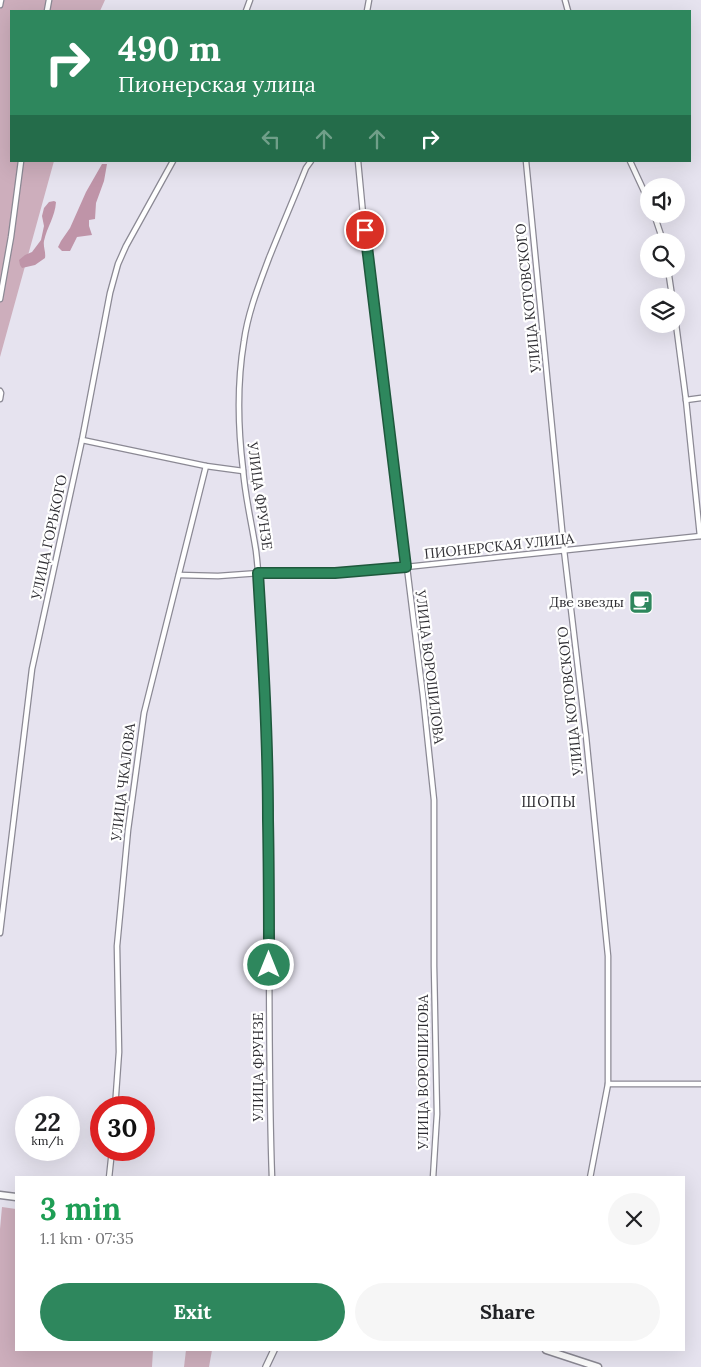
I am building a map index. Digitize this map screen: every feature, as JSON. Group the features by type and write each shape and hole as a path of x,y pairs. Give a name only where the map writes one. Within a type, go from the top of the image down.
{"main road":[{"path":"0,1195 15,1197"},
{"path":"266,1367 274,1351"},
{"path":"557,1352 598,1367"}],"street":[{"path":"0,5 1,0"},
{"path":"0,299 11,237 21,162"},
{"name":"УЛИЦА ГОРЬКОГО","path":"0,933 32,669 82,440 110,293 118,264 126,246 172,162"},
{"name":"УЛИЦА ФРУНЗЕ","path":"272,1176 269,1103 268,819 265,698 258,573 252,521 243,471 240,391 246,326 260,282 284,219 310,162"},
{"name":"УЛИЦА ВОРОШИЛОВА","path":"358,162 406,567 424,696 434,800 434,976 437,1114 433,1176"},
{"name":"УЛИЦА КОТОВСКОГО","path":"526,162 564,550 586,736 608,956 608,1084 590,1176"},
{"path":"630,162 640,183"},
{"path":"677,333 701,536"},
{"path":"0,392 0,400"},
{"path":"686,400 701,398"},
{"path":"82,440 206,466 243,471"},
{"name":"УЛИЦА ЧКАЛОВА","path":"116,1096 119,1052 116,946 128,830 144,713 206,466"},
{"name":"ПИОНЕРСКАЯ УЛИЦА","path":"179,575 335,573 701,536"},
{"path":"608,1084 701,1084"},
{"path":"110,1176 111,1161"}],"shaded area":[{"path":"0,0 105,0 100,10 10,10 10,162 54,162 0,357"},
{"path":"102,164 107,164 104,181 96,203 95,219 89,220 92,235 77,237 70,251 62,251 58,247 70,228 86,192"},
{"path":"49,202 56,202 54,212 44,241 45,258 35,265 22,268 19,260 32,252 41,240 44,226 42,216 44,208"},
{"path":"2,1207 15,1209 15,1351 153,1351 152,1367 0,1367 0,1229"},
{"path":"186,1351 212,1351 209,1367 184,1367"}],"place":[{"name":"Две звезды","path":"641,602"}],"district":[{"name":"ШОПЫ","path":"549,802"}],"route":[{"path":"269,965 265,698 258,573 335,573 406,567 365,230"}]}
